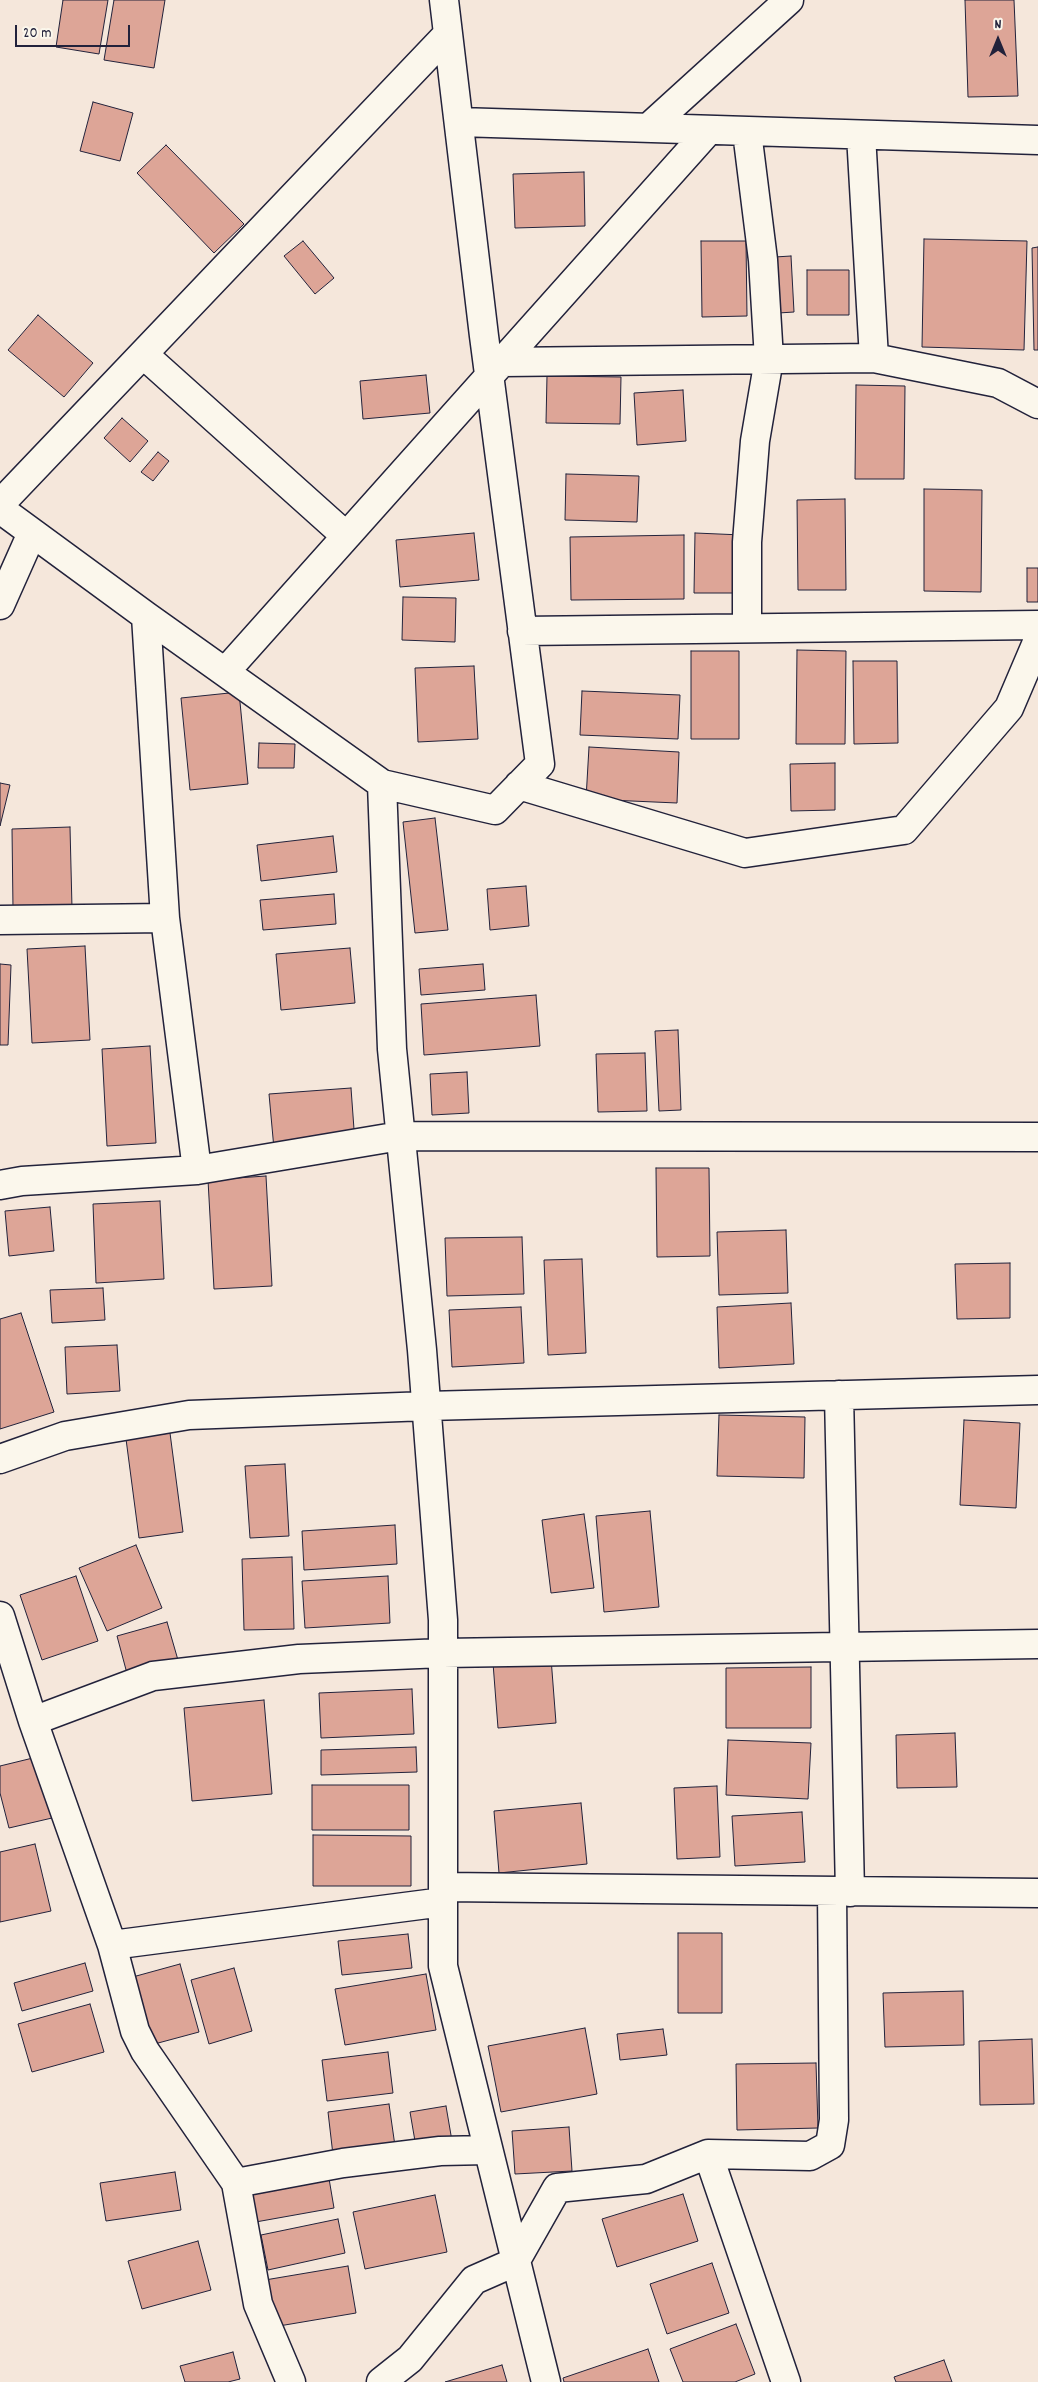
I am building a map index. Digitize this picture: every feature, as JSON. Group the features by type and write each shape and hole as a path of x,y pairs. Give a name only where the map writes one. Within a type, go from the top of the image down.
{"street":[{"path":"0,509 146,616 382,784 494,810 540,764 522,631 496,369 459,122 444,0"},
{"path":"648,128 789,0"},
{"path":"0,504 448,34"},
{"path":"459,122 1038,140"},
{"path":"225,672 709,130"},
{"path":"747,132 762,260 769,359 755,441 747,542 747,627"},
{"path":"861,135 874,358"},
{"path":"143,354 346,536"},
{"path":"496,369 769,359 874,358 998,383 1038,404"},
{"path":"0,605 32,533"},
{"path":"146,616 165,918 197,1170"},
{"path":"522,631 1038,624"},
{"path":"519,786 745,853 904,830 1008,708 1038,640"},
{"path":"382,784 392,1049 427,1406 443,1620 443,1966 546,2382"},
{"path":"0,920 165,918"},
{"path":"0,1185 197,1170 400,1136 1038,1137"},
{"path":"0,1459 65,1436 189,1415 427,1406 1038,1390"},
{"path":"381,2382 410,2359 474,2280 515,2262 557,2188 646,2179 708,2154 810,2156 830,2145 834,2120 841,1891 844,1647 839,1395"},
{"path":"0,1616 33,1721 112,1945 135,2031 145,2051 236,2183 258,2304 291,2382"},
{"path":"33,1721 153,1676 299,1658 443,1653 1038,1644"},
{"path":"112,1945 443,1894 841,1891 1038,1893"},
{"path":"236,2183 343,2163 440,2152 488,2150"},
{"path":"708,2154 786,2382"}],"building":[{"path":"63,0 108,0 99,54 56,47"},
{"path":"114,0 165,0 154,68 104,60"},
{"path":"965,0 1014,0 1018,96 968,97"},
{"path":"93,102 133,113 120,161 80,151"},
{"path":"166,145 244,224 214,253 137,173"},
{"path":"584,172 585,226 515,228 513,174"},
{"path":"924,239 1027,241 1024,350 922,347"},
{"path":"303,241 334,278 315,294 284,256"},
{"path":"701,241 746,241 747,316 702,317"},
{"path":"1038,247 1038,350 1034,350 1032,248"},
{"path":"791,256 794,312 763,314 759,258"},
{"path":"807,270 849,270 849,315 807,315"},
{"path":"38,315 93,363 64,397 8,350"},
{"path":"426,375 430,413 363,419 360,381"},
{"path":"547,376 621,377 620,424 546,423"},
{"path":"856,385 905,386 904,479 855,479"},
{"path":"683,390 686,441 637,445 634,393"},
{"path":"122,418 148,441 130,462 104,438"},
{"path":"158,452 169,461 153,481 141,472"},
{"path":"566,474 639,476 637,522 565,520"},
{"path":"924,489 982,490 981,592 924,591"},
{"path":"845,499 846,590 798,590 797,500"},
{"path":"474,533 479,580 400,587 396,540"},
{"path":"695,533 742,535 741,593 694,593"},
{"path":"684,535 684,599 571,600 570,537"},
{"path":"1027,568 1038,568 1038,602 1027,602"},
{"path":"403,597 456,598 455,642 402,640"},
{"path":"797,650 846,651 845,744 796,744"},
{"path":"691,651 739,651 739,739 691,739"},
{"path":"853,661 897,661 898,743 854,744"},
{"path":"474,666 478,739 418,742 415,668"},
{"path":"582,691 680,695 678,739 580,735"},
{"path":"239,692 248,784 190,790 181,698"},
{"path":"259,743 295,744 294,768 258,768"},
{"path":"589,747 679,752 677,803 586,799"},
{"path":"835,763 835,810 791,811 790,764"},
{"path":"0,783 10,785 0,826"},
{"path":"435,818 448,930 415,933 403,822"},
{"path":"70,827 72,908 13,909 12,829"},
{"path":"333,836 337,872 261,881 257,845"},
{"path":"526,886 529,926 490,930 487,889"},
{"path":"334,894 336,924 263,930 260,900"},
{"path":"85,946 90,1040 32,1043 27,949"},
{"path":"350,948 355,1003 281,1010 276,954"},
{"path":"0,964 11,965 8,1045 0,1045"},
{"path":"483,964 485,990 421,995 419,969"},
{"path":"536,995 540,1046 424,1055 421,1004"},
{"path":"678,1030 681,1110 659,1111 655,1031"},
{"path":"150,1046 156,1143 107,1146 102,1049"},
{"path":"645,1053 647,1111 598,1112 596,1054"},
{"path":"467,1072 469,1113 432,1115 430,1074"},
{"path":"351,1088 355,1143 274,1149 269,1094"},
{"path":"656,1168 709,1168 710,1256 657,1257"},
{"path":"266,1176 272,1286 214,1289 208,1180"},
{"path":"160,1201 164,1279 96,1283 93,1204"},
{"path":"50,1207 54,1251 9,1256 5,1211"},
{"path":"786,1230 788,1293 719,1295 717,1232"},
{"path":"522,1237 524,1294 447,1296 445,1238"},
{"path":"582,1259 586,1353 548,1355 544,1260"},
{"path":"1010,1263 1010,1318 957,1319 955,1264"},
{"path":"103,1288 105,1320 52,1323 50,1290"},
{"path":"791,1303 794,1364 719,1368 717,1307"},
{"path":"521,1307 524,1363 452,1367 449,1310"},
{"path":"21,1313 54,1412 0,1429 0,1319"},
{"path":"117,1345 120,1391 67,1394 65,1347"},
{"path":"719,1415 805,1417 804,1478 717,1476"},
{"path":"964,1420 1020,1423 1016,1508 960,1505"},
{"path":"170,1433 183,1532 139,1538 126,1439"},
{"path":"285,1464 289,1536 250,1538 245,1466"},
{"path":"650,1511 659,1607 604,1612 596,1516"},
{"path":"584,1514 594,1588 551,1593 542,1520"},
{"path":"395,1525 397,1564 304,1570 302,1531"},
{"path":"136,1545 162,1608 107,1631 79,1568"},
{"path":"292,1557 294,1629 244,1630 242,1559"},
{"path":"76,1576 98,1641 42,1660 20,1595"},
{"path":"388,1576 390,1623 305,1628 302,1581"},
{"path":"167,1622 180,1667 129,1681 117,1636"},
{"path":"551,1658 556,1723 498,1728 493,1663"},
{"path":"811,1667 811,1728 726,1728 726,1668"},
{"path":"412,1689 414,1734 321,1738 319,1693"},
{"path":"264,1700 272,1794 192,1801 184,1708"},
{"path":"955,1733 957,1787 897,1788 896,1735"},
{"path":"728,1740 811,1743 808,1799 726,1795"},
{"path":"416,1747 417,1772 321,1775 321,1750"},
{"path":"37,1757 52,1818 9,1828 0,1793 0,1766"},
{"path":"312,1785 409,1785 409,1830 312,1830"},
{"path":"717,1786 720,1857 677,1859 674,1788"},
{"path":"581,1803 587,1864 499,1873 494,1811"},
{"path":"802,1812 805,1862 735,1866 732,1816"},
{"path":"313,1835 411,1836 411,1886 313,1886"},
{"path":"35,1844 51,1911 0,1922 0,1852"},
{"path":"678,1933 722,1933 722,2013 678,2013"},
{"path":"408,1934 412,1968 342,1975 338,1941"},
{"path":"85,1963 93,1991 22,2011 14,1983"},
{"path":"180,1964 199,2032 147,2046 129,1978"},
{"path":"234,1968 252,2031 209,2044 191,1980"},
{"path":"426,1974 436,2030 345,2045 335,1989"},
{"path":"963,1991 964,2045 885,2047 883,1993"},
{"path":"90,2004 104,2052 32,2072 18,2024"},
{"path":"585,2028 597,2094 501,2112 488,2046"},
{"path":"663,2029 667,2055 620,2060 617,2034"},
{"path":"1032,2039 1034,2104 980,2105 979,2041"},
{"path":"388,2052 393,2093 327,2101 322,2060"},
{"path":"816,2063 818,2128 737,2130 736,2064"},
{"path":"389,2104 395,2146 333,2155 328,2112"},
{"path":"446,2106 452,2141 416,2147 410,2112"},
{"path":"569,2127 572,2171 515,2174 512,2131"},
{"path":"325,2155 334,2208 250,2223 240,2169"},
{"path":"175,2172 181,2210 106,2221 100,2183"},
{"path":"683,2194 698,2241 617,2267 602,2219"},
{"path":"435,2195 447,2252 365,2269 353,2212"},
{"path":"338,2219 345,2253 268,2270 261,2235"},
{"path":"198,2241 211,2290 142,2309 128,2261"},
{"path":"712,2263 729,2313 667,2334 650,2284"},
{"path":"348,2266 356,2313 273,2327 265,2280"},
{"path":"736,2324 755,2374 735,2382 683,2382 670,2349"},
{"path":"648,2349 659,2382 564,2382 563,2378"},
{"path":"233,2352 240,2379 228,2382 185,2382 180,2366"},
{"path":"944,2360 952,2382 896,2382 894,2377"},
{"path":"502,2365 507,2382 445,2382"}]}
